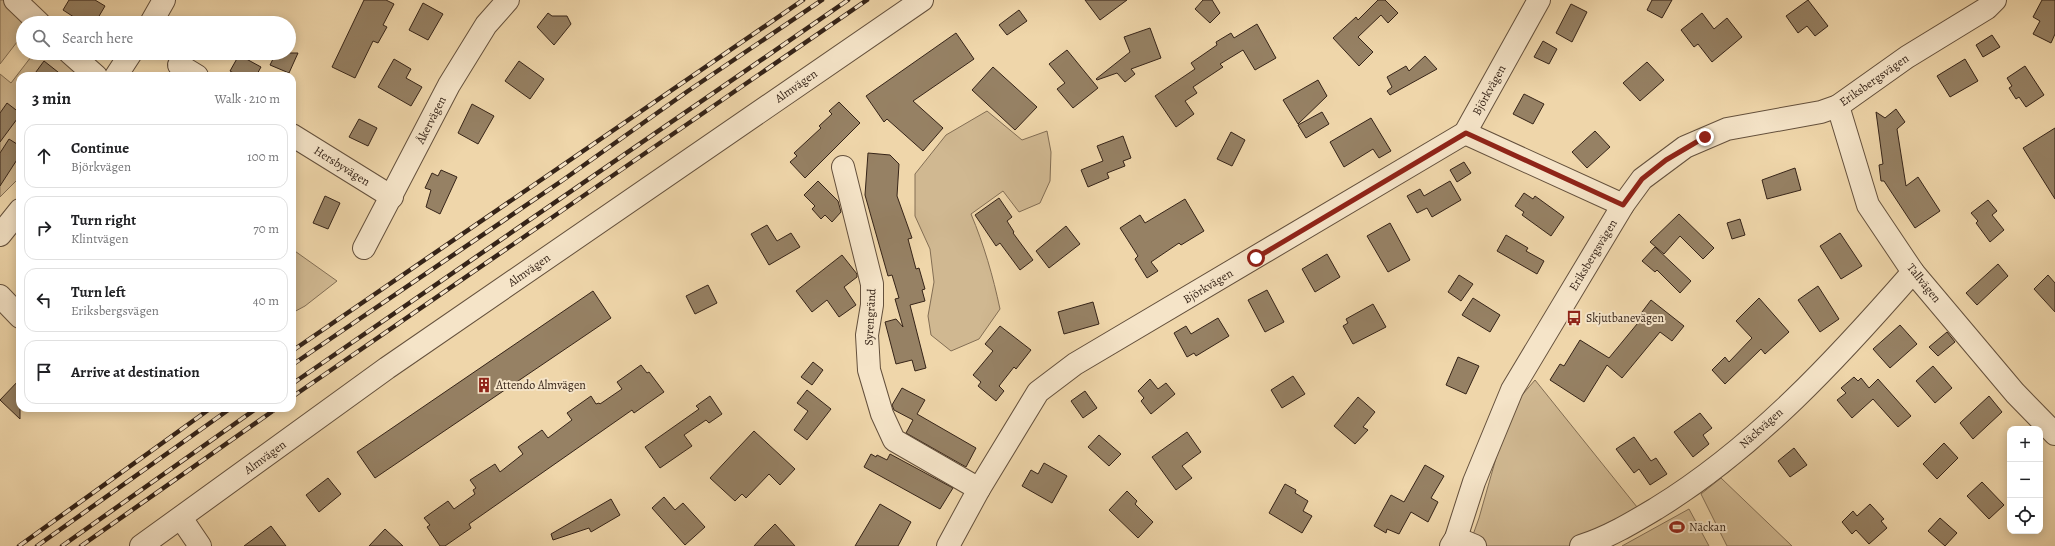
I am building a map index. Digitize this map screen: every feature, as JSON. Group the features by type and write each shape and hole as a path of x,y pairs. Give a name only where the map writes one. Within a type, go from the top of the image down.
{"street":[{"path":"15,0 31,16"},
{"path":"155,16 164,0"},
{"name":"Åkervägen","path":"364,248 392,197 448,85 486,25 508,0"},
{"name":"Almvägen","path":"141,546 387,368 922,0"},
{"name":"Björkvägen","path":"948,546 979,489 1038,392 1075,364 1466,133 1540,0"},
{"name":"Eriksbergsvägen","path":"1461,543 1474,482 1512,390 1623,205 1642,179 1666,160 1705,137 1727,129 1821,112 1838,106 1907,57 1987,8 1995,0"},
{"path":"78,60 91,72"},
{"path":"119,72 126,60"},
{"name":"Tallvägen","path":"1838,106 1868,206 1913,272 2015,393 2055,434"},
{"path":"1466,133 1623,205"},
{"name":"Hersbyvägen","path":"296,137 392,197"},
{"name":"Syrengränd","path":"843,167 872,284 872,305 867,335 869,370 882,414 894,440 979,489"},
{"path":"0,234 16,215"},
{"name":"Näckvägen","path":"1581,546 1604,538 1618,531 1693,486 1750,440 1853,340 1913,272"},
{"path":"0,296 16,313"},
{"path":"181,518 200,546"}],"shaded area":[{"path":"0,0 6,0 21,16 16,16 16,43 0,64"},
{"path":"29,60 67,60 80,72 19,72"},
{"path":"0,74 11,83 16,76 16,181 0,197"},
{"path":"987,111 1022,140 1047,131 1051,152 1050,181 1040,203 1019,212 1003,191 971,214 988,261 1000,309 979,339 951,351 931,335 928,316 934,282 930,249 915,216 915,174 946,135"},
{"path":"296,252 337,281 305,306 296,311"},
{"path":"1535,380 1637,507 1593,546 1469,546 1479,518 1510,409"},
{"name":"Näckan","path":"1721,478 1792,546 1727,546 1701,494"},
{"name":"Näckan","path":"1689,509 1709,546 1622,546"}],"building":[{"path":"69,0 95,0 105,6 99,16 72,16 63,10"},
{"path":"364,0 386,0 394,4 383,25 387,27 378,43 373,41 355,78 332,67"},
{"path":"1085,0 1127,0 1100,20"},
{"path":"1203,0 1212,0 1220,13 1210,23 1195,9"},
{"path":"1378,0 1385,0 1398,13 1388,23 1381,15 1358,37 1373,52 1359,66 1333,38 1356,17 1358,20"},
{"path":"1652,0 1672,0 1662,18 1647,10"},
{"path":"1808,0 1828,26 1815,36 1807,26 1798,33 1786,16"},
{"path":"2042,0 2055,0 2055,34 2051,43 2033,34 2040,21 2033,17"},
{"path":"423,3 443,14 428,40 409,30"},
{"path":"1571,4 1587,12 1572,42 1556,33"},
{"path":"1019,10 1027,21 1007,35 999,25"},
{"path":"548,13 552,16 567,16 571,24 554,45 537,27"},
{"path":"1702,13 1714,29 1727,18 1742,37 1712,62 1698,44 1694,47 1681,30"},
{"path":"1257,24 1276,58 1255,70 1243,50 1220,64 1223,67 1193,87 1197,93 1185,101 1194,114 1176,127 1155,96 1195,69 1191,63 1217,45 1216,42 1231,33 1234,38"},
{"path":"1150,28 1161,58 1131,69 1135,74 1125,82 1117,73 1097,80 1096,79 1130,52 1124,37"},
{"path":"956,33 974,59 913,101 943,128 923,151 887,119 884,122 866,96"},
{"path":"1992,35 2000,47 1983,57 1976,45"},
{"path":"1543,41 1557,49 1549,64 1534,57"},
{"path":"1067,50 1098,88 1073,108 1057,89 1065,83 1049,64"},
{"path":"1425,56 1437,69 1390,95 1387,91 1392,87 1387,77 1406,66 1409,71"},
{"path":"394,59 411,69 406,78 422,87 411,106 378,87"},
{"path":"1965,59 1978,81 1950,97 1937,76"},
{"path":"236,60 248,60 261,67 258,72 230,71"},
{"path":"272,60 295,60 289,72 270,65"},
{"path":"44,61 58,72 36,72"},
{"path":"519,61 544,79 530,99 505,81"},
{"path":"1647,62 1664,80 1640,101 1623,83"},
{"path":"2025,66 2044,95 2026,107 2019,97 2016,99 2009,88 2012,86 2007,78"},
{"path":"993,67 1037,107 1015,130 972,90"},
{"path":"1318,80 1327,96 1298,124 1283,100"},
{"path":"1524,94 1544,104 1533,124 1513,114"},
{"path":"839,102 860,123 805,178 790,162 797,156 794,153 821,128 819,126 832,114 829,111"},
{"path":"7,103 16,110 16,120 0,142 0,113"},
{"path":"472,104 494,116 478,144 458,133"},
{"path":"1896,109 1905,122 1897,129 1906,186 1918,177 1940,211 1915,228 1884,181 1881,181 1879,165 1883,164 1876,112 1885,118"},
{"path":"1322,112 1329,124 1306,138 1298,125"},
{"path":"1371,118 1391,151 1379,158 1373,149 1344,167 1330,142"},
{"path":"359,119 377,128 368,146 349,137"},
{"path":"2055,128 2055,199 2023,148"},
{"path":"1595,131 1610,147 1587,168 1572,152"},
{"path":"1231,132 1245,140 1232,166 1217,159"},
{"path":"1123,136 1131,158 1123,161 1125,166 1107,173 1109,178 1088,187 1081,170 1103,161 1097,146"},
{"path":"9,139 16,143 16,161 0,186 0,153"},
{"path":"868,153 890,155 899,164 897,196 912,238 908,239 916,269 919,268 925,289 922,290 925,301 910,305 926,368 915,371 912,360 896,364 885,322 896,319 903,327 895,299 899,298 892,275 888,276 865,195"},
{"path":"1464,162 1471,173 1457,182 1450,170"},
{"path":"1795,168 1801,190 1767,199 1762,180"},
{"path":"441,170 457,177 440,214 426,207 431,190 425,188 432,173 438,176"},
{"path":"818,181 838,201 841,212 832,222 825,215 821,219 812,209 815,206 804,195"},
{"path":"1450,181 1461,200 1432,217 1427,208 1417,213 1407,196 1420,189 1424,196"},
{"path":"1524,193 1533,199 1535,196 1564,217 1551,236 1522,215 1524,212 1515,206"},
{"path":"325,196 340,203 328,229 313,223"},
{"path":"999,198 1012,217 1007,221 1014,232 1013,233 1033,260 1020,270 1000,243 996,246 975,215"},
{"path":"1185,199 1204,231 1181,245 1179,243 1151,262 1158,271 1147,278 1135,259 1138,256 1120,228 1140,215 1145,223"},
{"path":"1988,200 1997,211 1992,215 2004,230 1990,242 1976,223 1978,221 1971,213"},
{"path":"1679,214 1714,248 1703,259 1680,236 1664,254 1650,242"},
{"path":"1740,219 1745,235 1732,239 1727,223"},
{"path":"1390,223 1410,260 1388,272 1367,236"},
{"path":"767,225 777,241 791,233 800,247 769,265 751,234"},
{"path":"1066,226 1080,244 1049,268 1036,251"},
{"path":"1840,233 1862,266 1841,279 1820,246"},
{"path":"1506,235 1528,248 1526,251 1544,261 1537,274 1497,251"},
{"path":"1655,247 1691,281 1680,293 1657,270 1655,272 1642,261"},
{"path":"1327,254 1340,277 1315,292 1302,269"},
{"path":"842,255 857,274 857,277 844,287 856,305 839,317 827,300 812,312 796,291"},
{"path":"1998,264 2008,276 1977,305 1966,293"},
{"path":"1459,275 1473,284 1461,301 1448,292"},
{"path":"2048,275 2055,283 2055,312 2034,289"},
{"path":"708,285 717,303 695,314 686,296"},
{"path":"1818,286 1839,319 1820,332 1798,300"},
{"path":"1267,290 1284,322 1265,332 1248,300"},
{"name":"Attendo Almvägen","path":"593,291 611,318 375,478 357,452"},
{"path":"1473,298 1500,315 1490,332 1462,315"},
{"path":"1759,298 1789,332 1765,354 1761,349 1725,384 1712,370 1725,357 1729,362 1752,338 1736,321"},
{"path":"1651,300 1684,326 1672,341 1660,332 1622,378 1607,365 1584,402 1550,380 1560,364 1564,366 1580,340 1609,358 1642,318 1639,316"},
{"path":"1093,302 1099,324 1064,334 1058,312"},
{"path":"1373,304 1386,327 1353,344 1343,326 1348,323 1346,319"},
{"path":"1218,318 1229,336 1196,356 1194,353 1187,357 1174,333 1186,326 1191,334"},
{"path":"1900,325 1917,344 1890,368 1873,349"},
{"path":"1000,326 1031,350 1016,369 1014,367 999,386 1004,391 996,401 978,386 981,382 973,375 993,351 985,344"},
{"path":"1947,332 1955,342 1938,356 1929,347"},
{"path":"1458,357 1479,366 1466,394 1446,385"},
{"path":"813,362 823,370 812,385 801,377"},
{"path":"641,365 647,373 649,372 664,392 634,413 632,410 469,524 471,528 445,546 440,546 427,527 430,525 424,518 448,501 454,509 475,494 473,490 476,488 470,480 495,464 500,472 523,454 518,447 542,430 548,438 572,420 567,413 591,396 596,404 600,404 622,389 617,382"},
{"path":"1933,366 1952,388 1935,403 1916,381"},
{"path":"1293,376 1305,394 1282,408 1271,390"},
{"path":"1854,377 1858,381 1861,378 1869,388 1878,379 1911,416 1898,427 1873,399 1852,418 1837,400 1846,393 1841,388"},
{"path":"1150,379 1158,389 1166,383 1175,394 1151,414 1141,401 1144,398 1138,391"},
{"path":"16,383 16,412 20,412 20,419 0,400"},
{"path":"902,388 925,400 917,414 976,448 966,467 906,433 913,420 894,410 892,405"},
{"path":"807,390 831,409 807,440 794,430 808,411 797,403"},
{"path":"1085,391 1097,408 1083,418 1071,401"},
{"path":"710,396 722,414 709,423 706,420 684,435 692,446 660,468 645,447 699,409 696,406"},
{"path":"1989,396 2002,412 1973,439 1960,423"},
{"path":"1358,397 1375,412 1363,427 1368,430 1355,444 1334,426"},
{"path":"1700,413 1712,428 1703,435 1709,444 1693,457 1674,432"},
{"path":"754,431 795,469 780,485 769,474 746,498 742,494 735,501 710,478"},
{"path":"1187,432 1201,452 1182,466 1192,478 1176,490 1152,457"},
{"path":"1099,435 1121,454 1109,466 1088,447"},
{"path":"1634,437 1651,461 1656,458 1667,474 1650,485 1639,469 1634,473 1616,449"},
{"path":"1944,443 1958,458 1937,479 1923,464"},
{"path":"1794,448 1807,465 1790,477 1778,461"},
{"path":"871,454 887,460 890,454 953,488 940,509 864,467"},
{"path":"1044,463 1067,476 1052,503 1022,486 1031,470 1038,474"},
{"path":"1425,465 1444,476 1431,498 1438,502 1428,522 1411,512 1399,534 1387,529 1386,533 1374,526 1391,495 1404,502"},
{"path":"328,478 341,494 319,512 306,495"},
{"path":"1982,482 2004,505 1989,519 1967,496"},
{"path":"1285,484 1296,490 1295,493 1308,501 1303,511 1312,516 1302,533 1269,513"},
{"path":"1127,491 1137,501 1135,504 1153,522 1138,538 1109,510"},
{"path":"664,497 675,510 683,503 705,527 685,545 652,508"},
{"path":"611,499 620,515 591,532 589,528 553,540 551,534"},
{"path":"880,504 911,522 898,546 855,546"},
{"path":"1870,504 1884,519 1881,521 1887,528 1869,544 1856,530 1852,534 1842,522 1853,511 1857,516"},
{"path":"1940,518 1957,533 1945,546 1928,531"},
{"path":"775,524 795,546 754,546 764,535"},
{"path":"271,526 286,546 244,546"},
{"path":"385,529 403,546 369,546"}],"railway":[{"path":"296,348 803,0"},
{"path":"296,362 563,180 688,91 822,0"},
{"path":"296,381 848,0"},
{"path":"296,394 867,0"},
{"path":"19,546 205,412"},
{"path":"37,546 225,412"},
{"path":"62,546 251,412"},
{"path":"81,546 271,412"}],"place":[{"name":"Skjutbanevägen","path":"1574,318"},
{"name":"Attendo Almvägen","path":"484,385"},
{"name":"Näckan","path":"1677,527"}],"route":[{"path":"1256,258 1466,133 1623,205 1642,179 1685,147 1705,137"}]}
